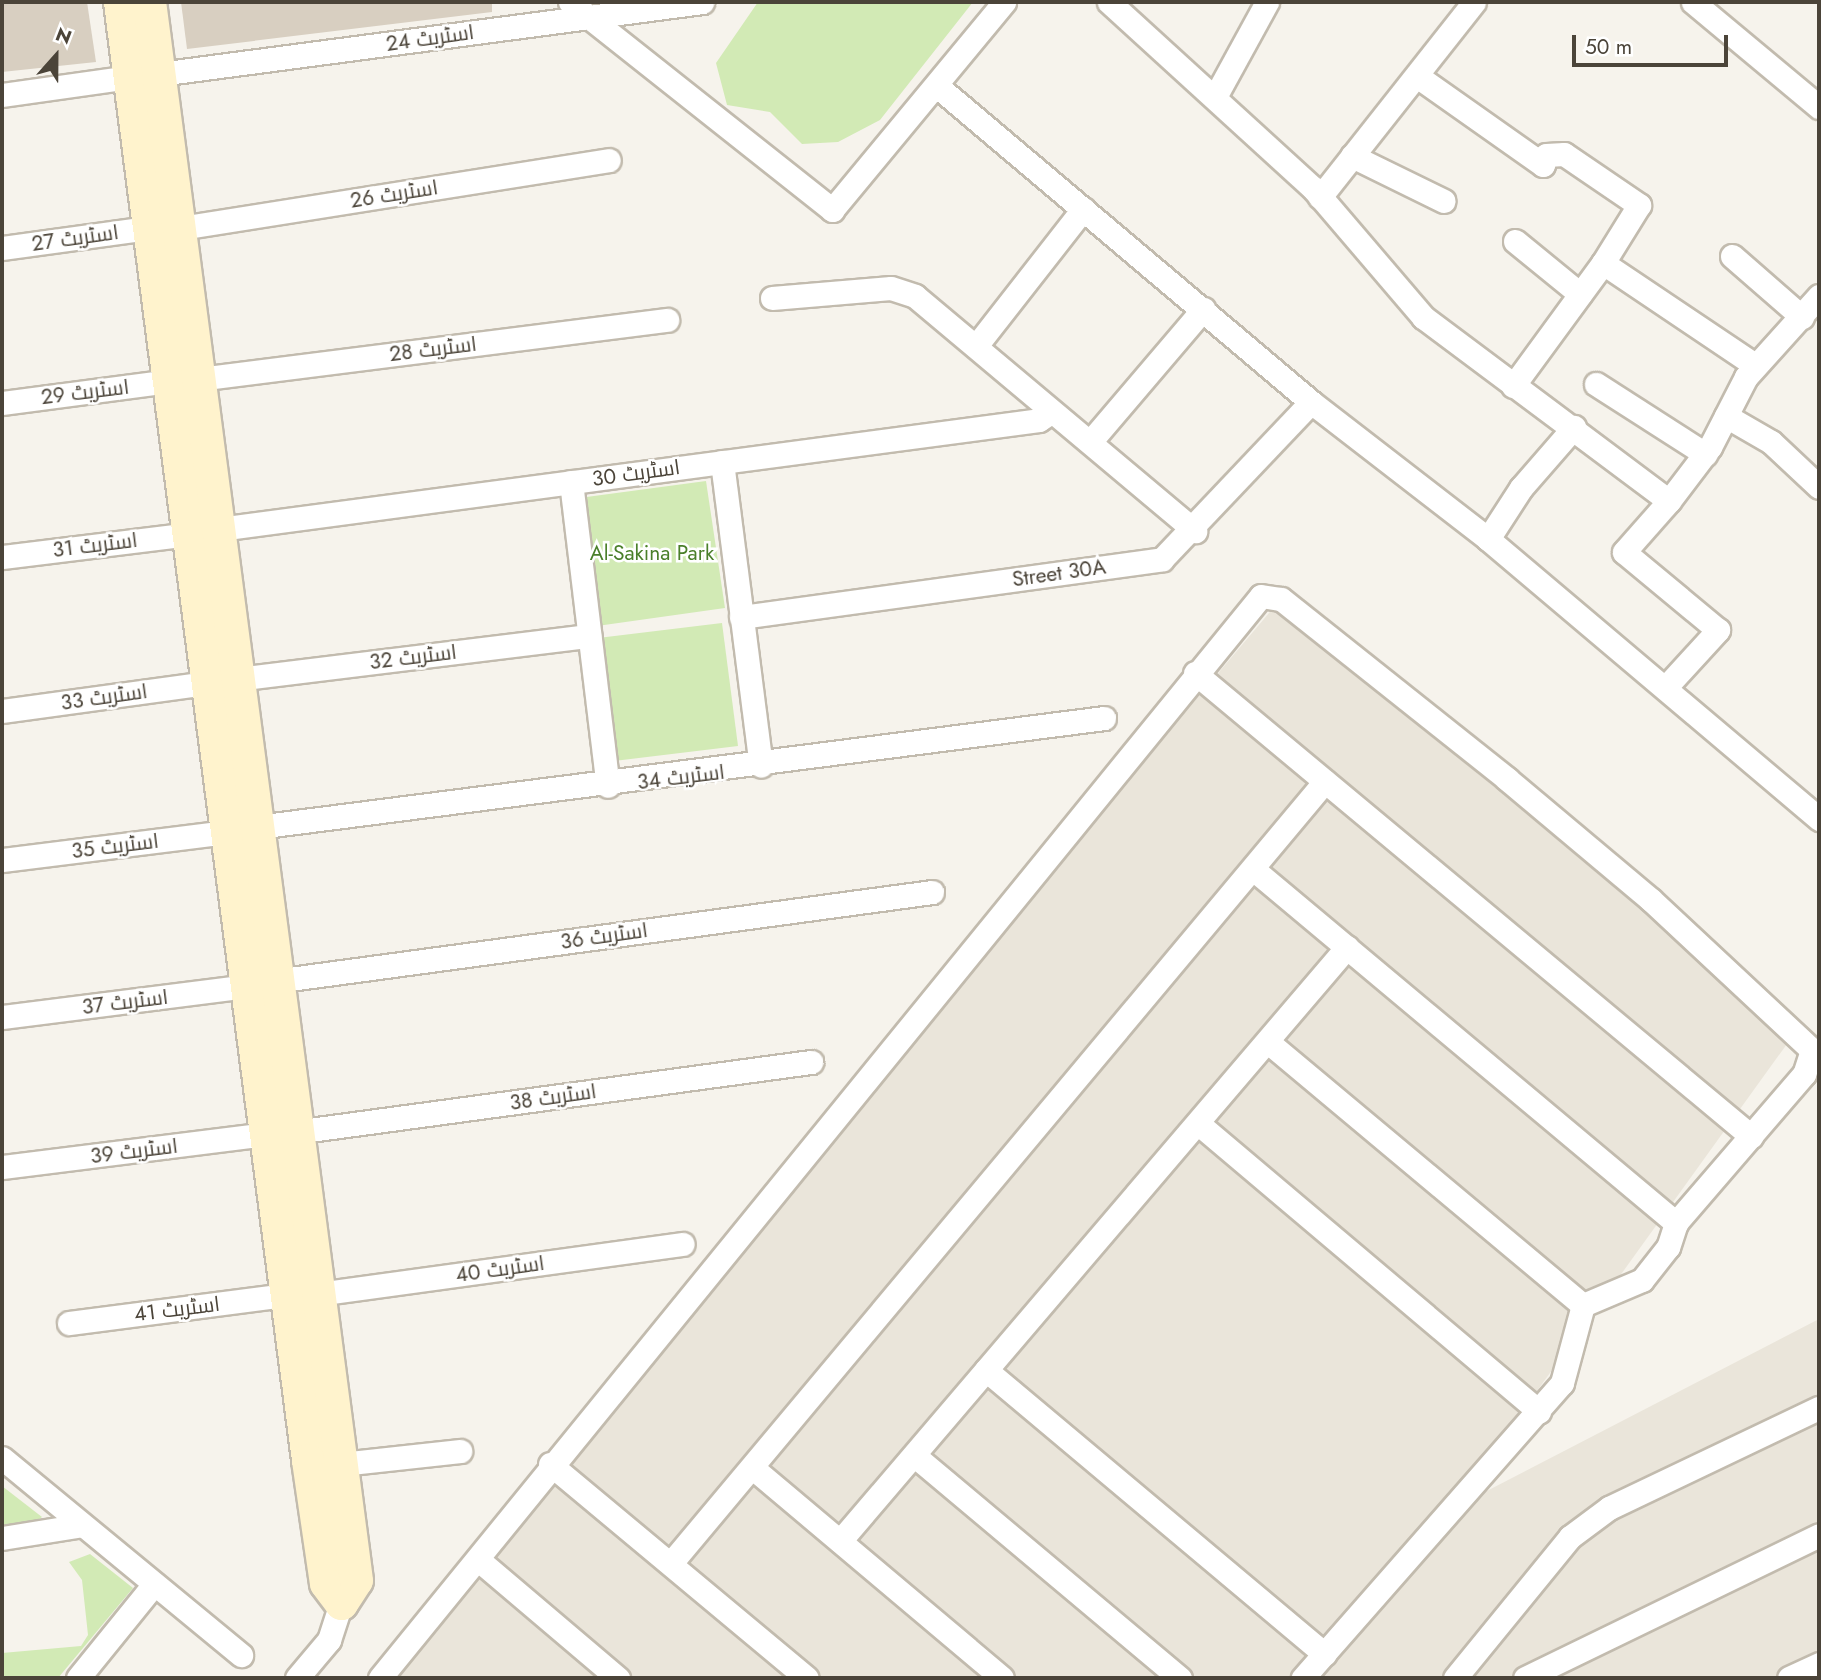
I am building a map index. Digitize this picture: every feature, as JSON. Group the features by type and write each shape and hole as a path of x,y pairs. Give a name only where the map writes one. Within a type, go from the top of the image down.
{"street":[{"path":"120,2 145,76"},
{"path":"149,2 145,76 302,1295 326,1583 341,1603"},
{"path":"570,2 832,210 1004,2"},
{"name":"اسٹریٹ 24","path":"2,95 702,2"},
{"path":"1109,2 1216,97 1320,197 1423,317 1669,501"},
{"path":"1216,97 1268,2"},
{"path":"1320,197 1474,2"},
{"path":"1693,2 1819,107"},
{"path":"1417,76 1543,165 1546,155 1564,153 1639,205 1603,263 1513,386"},
{"path":"937,86 1311,402 1488,539 1819,819"},
{"path":"1352,156 1444,201"},
{"name":"اسٹریٹ 26","path":"164,228 609,160"},
{"path":"976,346 1083,209"},
{"name":"اسٹریٹ 27","path":"2,248 164,228"},
{"path":"1515,241 1580,294"},
{"path":"1732,256 1802,317"},
{"path":"1603,263 1756,366"},
{"path":"772,298 891,288 915,296 1195,531"},
{"path":"1665,688 1718,630 1624,552 1669,501 1705,454 1756,366 1819,296"},
{"path":"1090,442 1203,309"},
{"name":"اسٹریٹ 28","path":"184,380 667,320"},
{"name":"اسٹریٹ 29","path":"2,403 184,380"},
{"path":"1596,384 1705,454"},
{"name":"Street 30A","path":"741,617 1162,559 1195,531 1311,402"},
{"name":"اسٹریٹ 30","path":"204,531 1039,420 1051,412"},
{"path":"1726,416 1771,442 1819,487"},
{"path":"1488,539 1521,488 1574,428"},
{"path":"722,462 761,766"},
{"path":"571,482 608,786"},
{"name":"اسٹریٹ 31","path":"2,557 204,531"},
{"path":"380,1678 481,1562 550,1464 1195,673 1261,596 1281,599 1517,787 1660,908 1812,1051 1804,1074 1676,1223 1668,1247 1642,1280 1583,1305"},
{"name":"اسٹریٹ 32","path":"222,681 589,636"},
{"path":"1195,673 1751,1136"},
{"name":"اسٹریٹ 33","path":"2,711 222,681"},
{"name":"اسٹریٹ 34","path":"242,830 608,786 1104,718"},
{"path":"671,1563 754,1469 1325,781"},
{"name":"اسٹریٹ 35","path":"2,860 242,830"},
{"path":"1253,869 1676,1223"},
{"name":"اسٹریٹ 36","path":"261,983 932,892"},
{"path":"840,1541 1200,1125 1347,947"},
{"name":"اسٹریٹ 37","path":"2,1017 261,983"},
{"path":"1268,1042 1583,1305"},
{"name":"اسٹریٹ 38","path":"281,1133 811,1062"},
{"path":"1200,1125 1539,1411"},
{"name":"اسٹریٹ 39","path":"2,1167 281,1133"},
{"name":"اسٹریٹ 40","path":"302,1295 683,1244"},
{"path":"297,1678 329,1640 341,1603 356,1580 341,1464 302,1295"},
{"name":"اسٹریٹ 41","path":"69,1324 302,1295"},
{"path":"1303,1678 1539,1411 1571,1365 1583,1305"},
{"path":"986,1370 1325,1654"},
{"path":"1455,1678 1570,1537 1609,1508 1819,1408"},
{"path":"341,1464 460,1451"},
{"path":"915,1456 1180,1678"},
{"path":"2,1458 241,1655"},
{"path":"550,1464 807,1678"},
{"path":"754,1469 1002,1678"},
{"path":"2,1538 82,1525"},
{"path":"1525,1678 1819,1535"},
{"path":"481,1562 591,1670 618,1678"},
{"path":"78,1678 154,1584"},
{"path":"1789,1678 1819,1664"}],"shaded area":[{"path":"1281,599 1797,1030 1452,1509 1819,1319 1819,1678 366,1678"}],"green space":[{"path":"758,2 973,2 880,120 838,142 802,144 770,112 727,105 716,63"},
{"name":"Al-Sakina Park","path":"706,481 725,608 597,626 579,498"},
{"path":"722,623 738,746 614,761 598,638"},
{"path":"2,1486 42,1517 26,1528 2,1528"},
{"path":"90,1554 133,1588 58,1678 2,1678 2,1653 81,1646 88,1635 82,1580 69,1562"}],"building":[{"path":"2,2 87,2 96,62 2,72"},
{"path":"181,2 492,2 492,12 187,49"}]}
